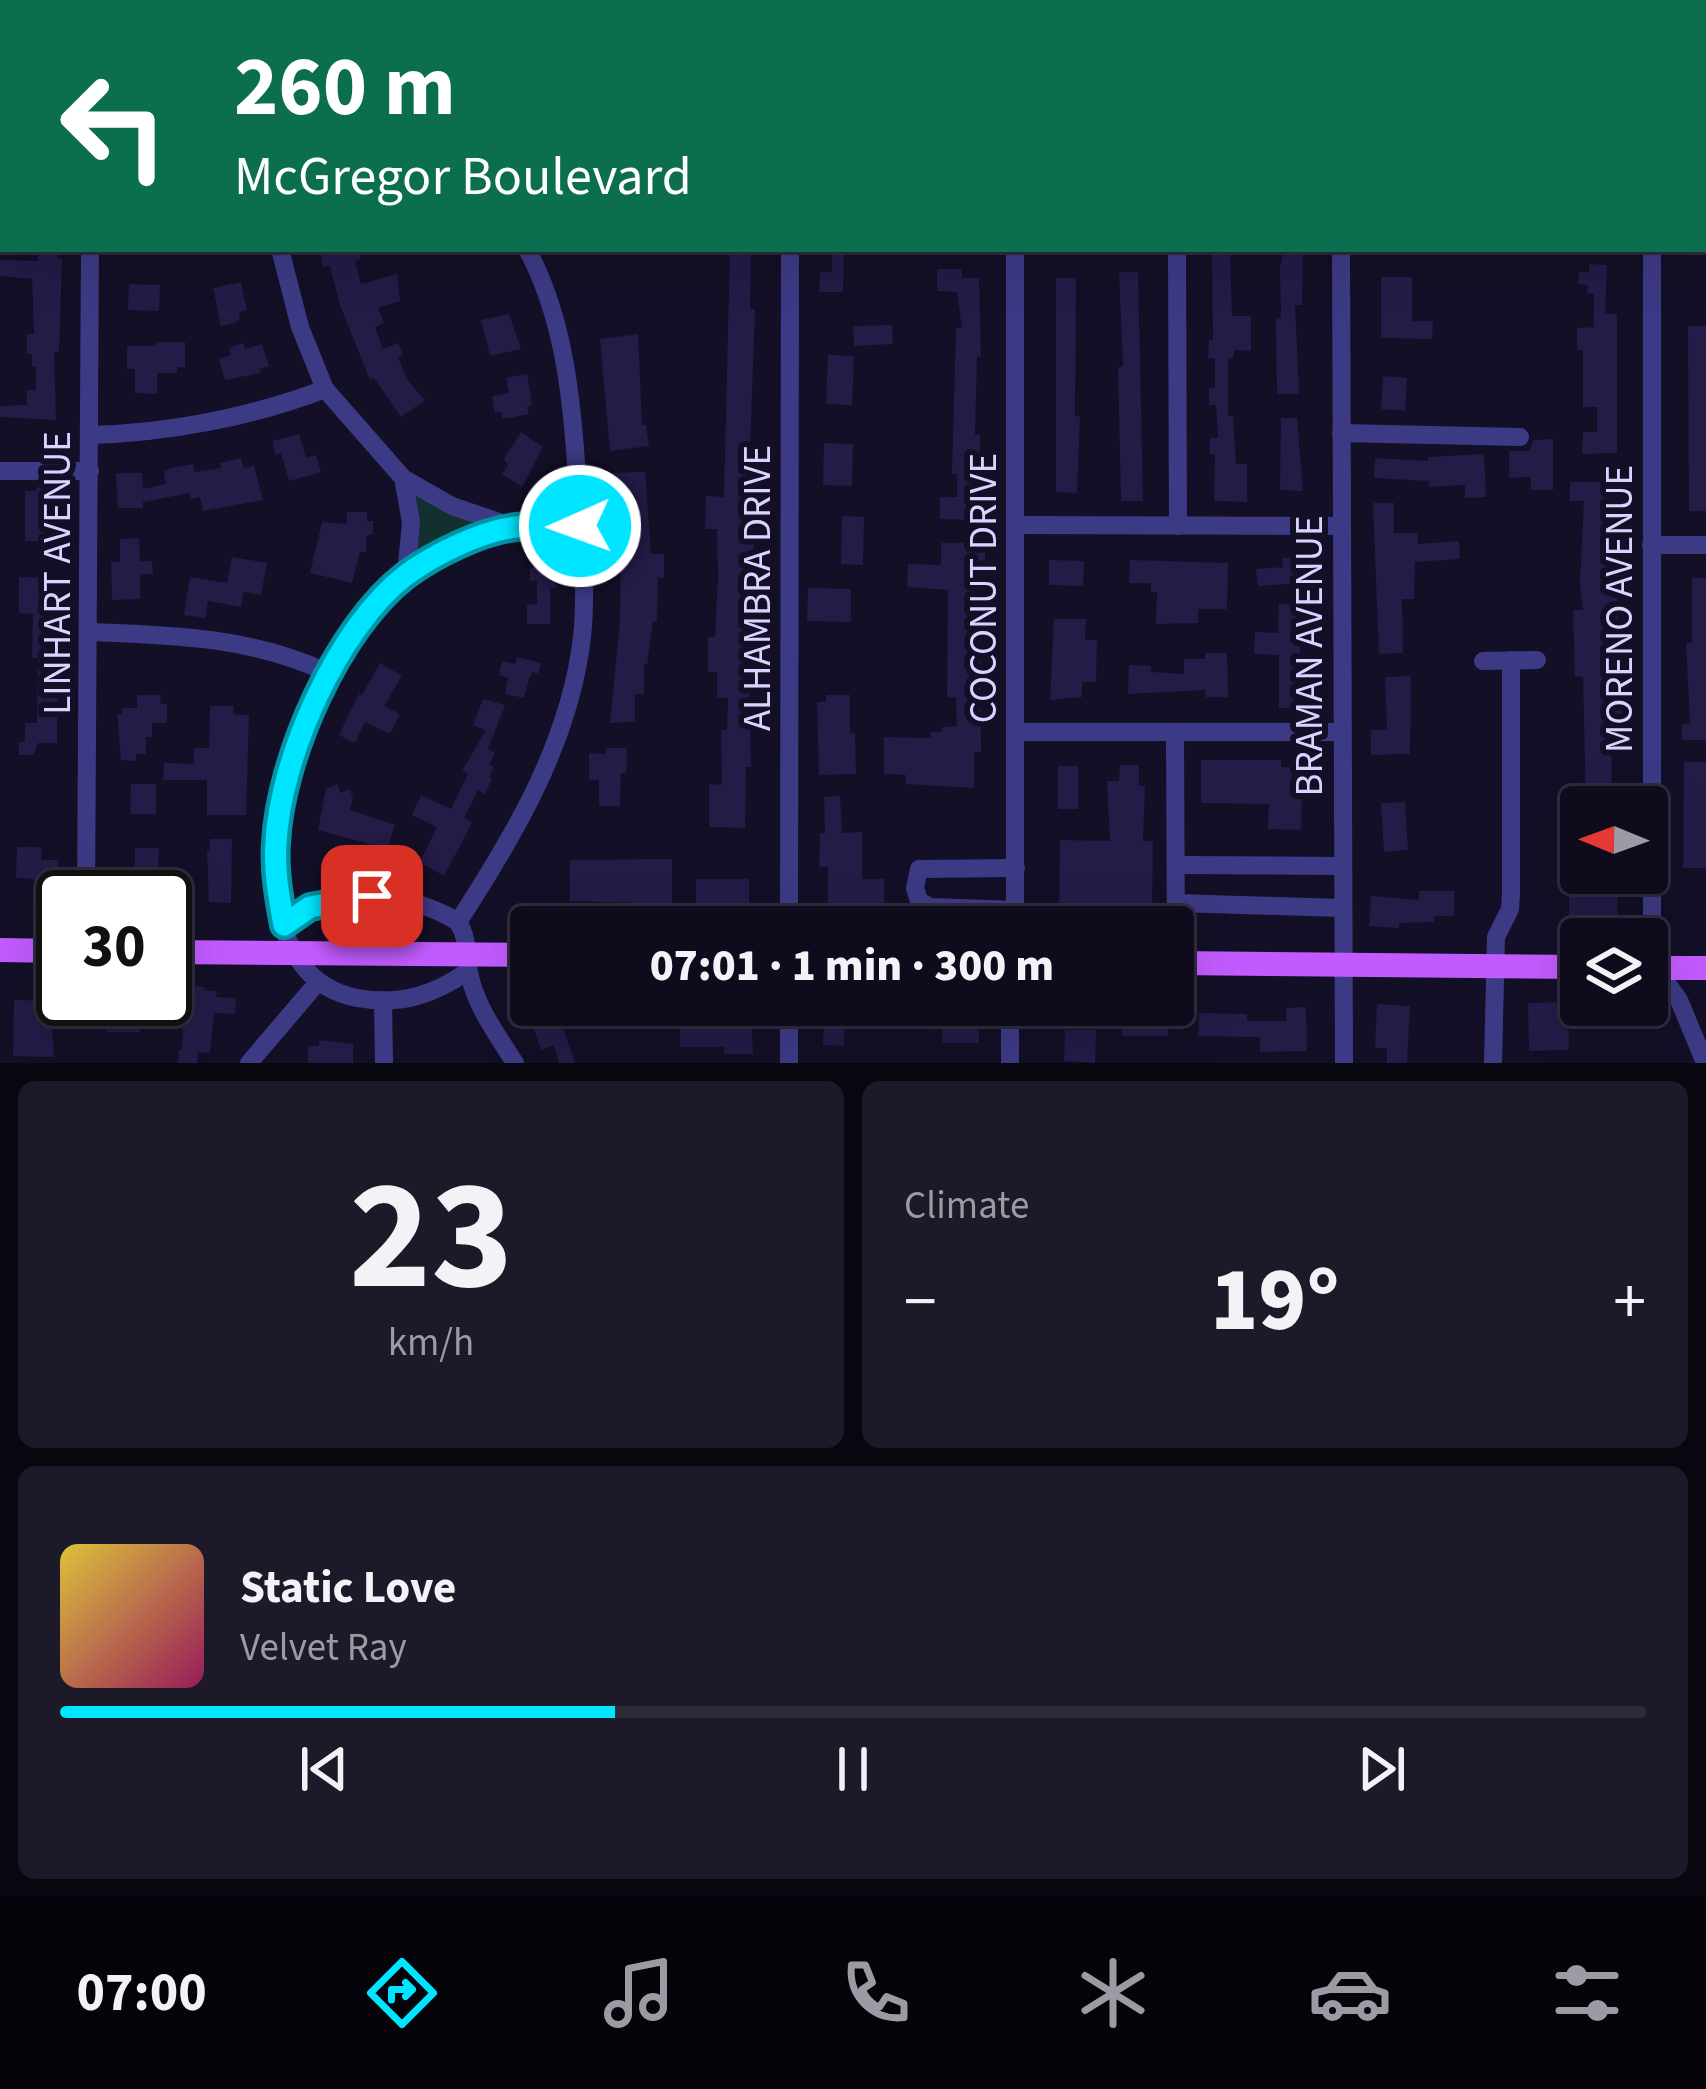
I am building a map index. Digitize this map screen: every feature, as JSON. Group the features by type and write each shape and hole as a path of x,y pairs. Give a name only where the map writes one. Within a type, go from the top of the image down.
{"main road":[{"path":"0,950 36,951"},
{"path":"192,952 292,952 469,963 510,958"},
{"path":"1194,963 1560,968"},
{"path":"1668,968 1706,968"}],"street":[{"name":"LINHART AVENUE","path":"86,870 90,252"},
{"path":"281,252 300,327 325,389 403,478 452,506 514,527"},
{"path":"458,922 547,764 569,700 583,620 580,526 564,358 548,290 529,252"},
{"name":"ALHAMBRA DRIVE","path":"789,906 790,252"},
{"name":"COCONUT DRIVE","path":"1015,252 1016,906"},
{"path":"1177,252 1178,526"},
{"name":"BRAMAN AVENUE","path":"1340,252 1344,1063"},
{"name":"MORENO AVENUE","path":"1652,252 1652,918"},
{"path":"90,434 205,421 325,389"},
{"path":"1340,433 1520,437"},
{"path":"0,471 90,471"},
{"path":"403,478 412,522 406,575"},
{"path":"1016,525 1340,526"},
{"path":"469,963 444,988 415,999 350,997 318,982 292,952 276,875 280,809 288,773 326,672 406,575 466,543 514,527 580,526"},
{"path":"1652,545 1706,545"},
{"path":"90,632 211,639 278,653 326,672"},
{"path":"1493,1063 1496,937 1510,909 1511,893 1511,660"},
{"path":"1483,661 1537,660"},
{"path":"1016,732 1341,732"},
{"path":"1175,733 1177,906"},
{"path":"1177,865 1341,866"},
{"path":"928,906 919,902 915,888 919,869 1016,868"},
{"path":"284,925 310,907 372,896 440,910 458,922 478,1001 514,1063"},
{"path":"1194,912 1341,908"},
{"path":"248,1063 318,982"},
{"path":"1668,987 1679,1000 1705,1063"},
{"path":"383,1000 385,1063"},
{"path":"789,1026 789,1063"},
{"path":"1010,1026 1010,1063"}],"green space":[{"path":"403,478 499,524 406,575"}],"building":[{"path":"38,252 59,252 58,259 62,259 59,352 54,352 56,420 0,417 0,406 27,405 27,390 36,390 36,367 32,367 32,354 27,354 27,334 34,334 32,279 0,276 0,260 38,261"},
{"path":"320,252 359,252 361,260 355,261 361,284 397,274 400,301 378,308 384,323 375,327 383,349 398,343 408,381 425,400 401,417 374,378 370,380 330,266 323,268"},
{"path":"730,252 751,252 750,309 755,309 750,448 755,498 753,578 747,578 744,636 755,636 756,672 749,672 751,767 746,767 745,828 709,827 709,784 722,785 721,730 727,730 728,698 717,698 717,672 708,672 708,637 715,637 718,578 717,529 705,529 706,496 724,497"},
{"path":"832,252 844,252 843,292 819,292 820,272 832,272"},
{"path":"1212,252 1230,252 1232,316 1251,316 1251,351 1234,350 1233,358 1228,358 1228,416 1233,416 1236,464 1247,464 1247,502 1214,501 1215,454 1210,454 1210,438 1218,438 1216,405 1209,405 1209,388 1215,388 1215,358 1208,358 1209,340 1213,340"},
{"path":"1303,252 1302,305 1295,305 1299,394 1277,394 1276,318 1281,318 1283,253"},
{"path":"1589,264 1607,265 1605,314 1617,314 1617,453 1582,454 1583,432 1597,432 1597,407 1583,407 1583,350 1577,350 1577,328 1594,327 1594,294 1587,293 1588,285 1578,284 1579,272 1589,272"},
{"path":"937,269 962,269 962,278 979,278 981,357 977,357 975,435 980,435 981,520 940,519 940,497 957,497 957,474 952,474 956,328 962,328 957,292 937,291"},
{"path":"1119,272 1138,272 1143,501 1121,501"},
{"path":"1381,277 1412,277 1412,321 1433,321 1432,339 1381,338"},
{"path":"1056,278 1076,278 1077,493 1056,492"},
{"path":"241,282 247,310 239,312 235,323 221,326 213,288"},
{"path":"129,284 160,285 159,311 128,310"},
{"path":"509,314 521,349 490,356 481,320"},
{"path":"892,325 893,344 854,346 853,326"},
{"path":"1688,326 1706,326 1706,511 1689,511"},
{"path":"638,334 642,425 646,425 649,446 610,451 600,339"},
{"path":"156,342 185,342 185,367 177,367 177,373 157,373 157,394 135,393 135,369 127,369 127,346 156,346"},
{"path":"244,343 245,349 262,344 269,366 260,369 261,373 225,380 219,359 231,355 229,348"},
{"path":"828,355 854,356 852,405 826,404"},
{"path":"527,374 529,414 502,419 501,412 495,413 492,396 509,393 506,378"},
{"path":"1383,376 1407,378 1405,411 1381,409"},
{"path":"1281,418 1297,418 1303,491 1280,490"},
{"path":"521,432 543,447 522,487 502,474 508,466 504,459"},
{"path":"299,434 306,458 316,455 321,472 289,481 272,441"},
{"path":"1553,439 1553,490 1531,490 1531,477 1509,478 1509,451 1530,451 1533,440"},
{"path":"824,443 853,444 852,486 823,485"},
{"path":"1484,454 1486,497 1465,498 1465,485 1429,487 1429,481 1374,478 1375,458 1428,461 1428,457"},
{"path":"241,458 244,468 254,466 263,500 203,511 200,497 191,499 190,493 143,502 143,508 118,508 116,473 142,473 143,489 166,484 164,472 171,468 193,464 195,472 221,468 220,463"},
{"path":"645,472 651,554 664,554 664,578 658,578 657,622 653,621 644,664 644,694 635,694 635,722 610,723 620,621 621,542 617,542 613,473"},
{"path":"1570,482 1616,482 1618,553 1607,552 1606,593 1617,593 1620,668 1604,668 1604,710 1623,710 1623,723 1612,723 1611,786 1586,786 1583,677 1575,676 1573,610 1583,610 1584,501 1570,501"},
{"path":"37,487 53,487 53,495 66,495 66,512 57,512 57,541 25,541 25,491 37,491"},
{"path":"1373,503 1394,503 1394,533 1418,533 1418,544 1459,541 1460,559 1415,562 1414,599 1402,599 1403,653 1379,654"},
{"path":"347,512 367,512 367,521 373,521 373,534 366,536 366,552 360,552 352,583 310,573 322,522 347,524"},
{"path":"842,516 864,517 863,565 841,564"},
{"path":"139,538 140,561 152,561 153,574 140,574 140,599 112,600 111,562 120,562 120,539"},
{"path":"941,543 985,543 985,590 980,590 981,752 974,752 974,788 906,784 906,775 884,774 884,737 931,738 931,732 957,726 956,697 947,697 948,590 907,587 908,564 941,565"},
{"path":"232,557 267,563 261,595 244,592 241,607 208,601 205,618 184,615 190,577 227,583"},
{"path":"1301,557 1302,583 1258,586 1256,569 1283,567 1282,558"},
{"path":"1049,560 1084,561 1083,586 1049,585"},
{"path":"1130,560 1228,563 1227,609 1198,609 1198,623 1156,624 1157,592 1151,592 1151,583 1129,583"},
{"path":"556,567 556,588 550,588 550,624 527,624 527,605 537,604 537,580 530,581 530,568"},
{"path":"19,577 53,578 53,673 63,673 57,743 38,743 34,755 19,755 25,723 37,723 38,658 32,658 33,614 19,613"},
{"path":"1692,578 1706,578 1706,740 1682,740 1682,724 1690,724 1686,643 1692,643"},
{"path":"808,588 851,589 851,622 807,621"},
{"path":"1279,604 1301,605 1299,708 1279,708 1279,655 1254,654 1255,632 1278,633"},
{"path":"1054,619 1086,619 1085,640 1097,640 1096,682 1082,682 1082,697 1050,700"},
{"path":"1205,653 1227,653 1228,697 1205,697 1205,690 1128,694 1129,665 1184,674 1184,659 1205,659"},
{"path":"517,657 541,663 538,674 533,672 529,679 524,698 505,694 508,678 499,675 502,661 515,664"},
{"path":"380,663 402,676 384,706 400,714 390,734 365,722 355,743 339,735"},
{"path":"1411,676 1410,754 1371,755 1371,730 1387,730 1385,677"},
{"path":"137,695 161,695 160,704 167,704 167,723 152,723 146,754 136,754 136,761 121,760 117,714 122,714 122,708 137,708"},
{"path":"826,695 850,695 856,774 819,775 817,702 826,702"},
{"path":"483,699 505,705 488,749 495,753 489,765 494,767 492,779 485,794 478,790 464,818 472,823 444,876 420,862 437,827 412,815 421,795 451,809 468,774 462,771 486,730 473,725"},
{"path":"210,706 234,706 233,714 249,715 246,815 207,815 207,780 163,780 164,763 194,764 194,748 209,748"},
{"path":"606,748 627,748 620,806 599,806 599,780 589,780 589,753 606,754"},
{"path":"1201,760 1281,760 1281,767 1303,767 1301,830 1268,829 1269,804 1201,803"},
{"path":"1684,762 1706,762 1706,868 1683,868"},
{"path":"1120,765 1139,765 1139,786 1145,786 1143,841 1153,841 1152,906 1059,906 1060,840 1110,841 1107,781 1119,781"},
{"path":"1058,766 1078,766 1078,809 1058,809"},
{"path":"131,784 156,784 156,814 130,814"},
{"path":"337,784 341,793 349,789 353,797 350,810 395,825 387,849 318,830 326,789"},
{"path":"840,796 842,833 862,832 862,879 884,879 884,903 828,906 828,867 819,867 824,797"},
{"path":"1405,802 1408,850 1384,852 1381,803"},
{"path":"210,839 232,839 231,903 209,902"},
{"path":"17,847 42,847 41,860 58,860 58,870 36,870 36,888 34,879 16,878"},
{"path":"135,848 159,848 158,870 135,870"},
{"path":"672,859 672,904 570,901 570,860"},
{"path":"696,879 749,879 749,906 696,906"},
{"path":"1419,891 1454,891 1454,916 1399,923 1399,928 1369,926 1371,896 1419,900"},
{"path":"1569,894 1618,894 1617,918 1569,918"},
{"path":"192,986 217,991 216,997 236,998 235,1014 214,1013 210,1053 198,1052 197,1063 178,1063 183,1026 192,1026"},
{"path":"14,1000 36,1000 36,1026 52,1026 54,1057 13,1056"},
{"path":"1560,1002 1560,1026 1568,1026 1569,1050 1529,1051 1528,1003"},
{"path":"1377,1004 1410,1006 1407,1063 1387,1063 1387,1048 1375,1048"},
{"path":"1306,1007 1307,1051 1260,1052 1260,1037 1198,1036 1199,1013 1286,1021 1286,1008"},
{"path":"107,1026 140,1026 140,1032 107,1032"},
{"path":"533,1026 563,1026 575,1063 559,1063 554,1045 541,1050"},
{"path":"679,1026 752,1026 753,1054 724,1054 724,1047 680,1047"},
{"path":"823,1026 844,1026 844,1046 823,1045"},
{"path":"931,1026 979,1026 979,1043 942,1043 942,1029 931,1030"},
{"path":"1122,1026 1168,1026 1168,1036 1122,1036"},
{"path":"1065,1030 1096,1030 1095,1063 1064,1061"},
{"path":"319,1040 353,1044 353,1063 308,1063 308,1046 319,1046"}],"route":[{"path":"372,896 310,907 284,925 276,875 280,809 288,773 326,672 394,586 433,559 514,527 580,526"}]}
